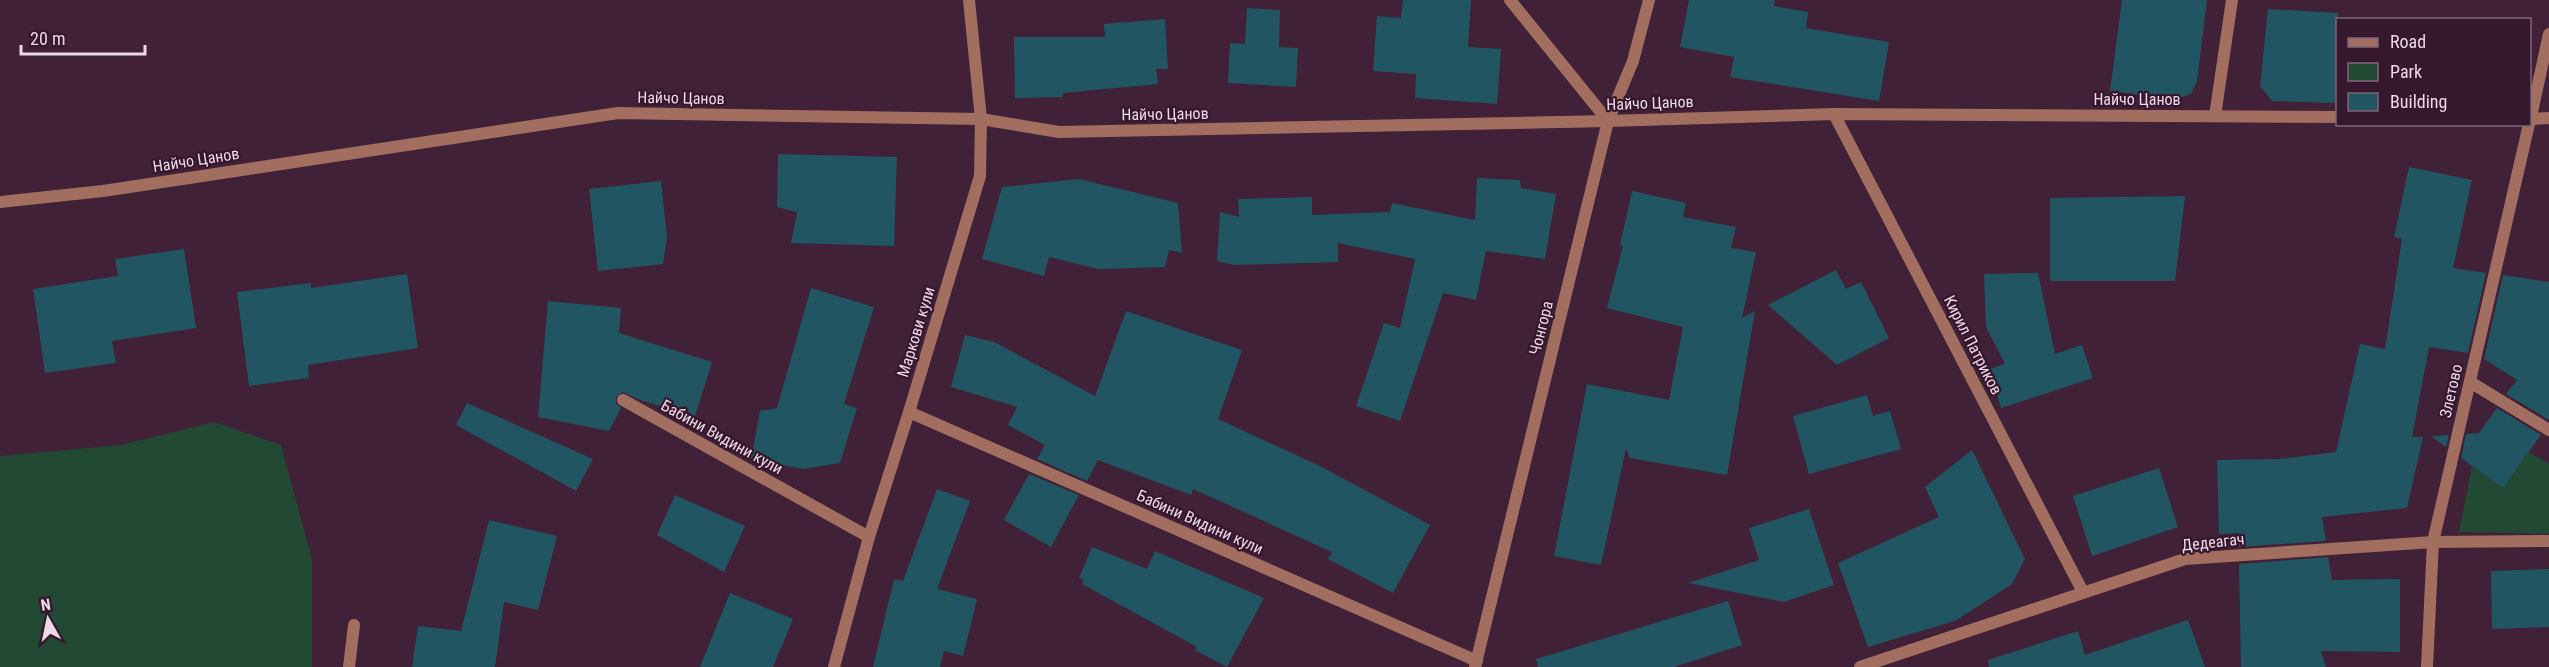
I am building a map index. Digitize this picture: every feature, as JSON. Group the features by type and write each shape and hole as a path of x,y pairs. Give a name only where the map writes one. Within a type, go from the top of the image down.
{"street":[{"name":"Маркови кули","path":"834,667 869,537 980,176 981,119 969,0"},
{"path":"1510,0 1608,121"},
{"name":"Чонгора","path":"1476,664 1608,121 1633,61 1649,0"},
{"path":"2215,116 2232,0"},
{"name":"Злетово","path":"2531,112 2549,34"},
{"name":"Найчо Цанов","path":"0,202 103,191 618,113 981,119 1059,132 1834,114 2336,117"},
{"name":"Кирил Патриков","path":"1834,114 2083,592"},
{"path":"2531,121 2549,118"},
{"name":"Злетово","path":"2427,667 2433,542 2528,126"},
{"path":"2470,382 2549,430"},
{"name":"Бабини Видини кули","path":"623,400 869,537"},
{"name":"Бабини Видини кули","path":"909,412 1476,664"},
{"name":"Дедеагач","path":"1860,667 2186,559 2433,542 2549,541"},
{"path":"349,667 354,625"}],"green space":[{"path":"214,422 281,445 312,560 312,667 0,667 0,456 121,445"},
{"path":"2529,452 2549,464 2549,534 2459,532 2472,466 2503,488"}],"building":[{"path":"1403,0 1471,0 1468,47 1501,49 1497,104 1415,98 1416,74 1373,71 1377,16 1401,18"},
{"path":"1689,0 1775,0 1774,6 1808,12 1806,28 1889,42 1879,101 1730,77 1734,57 1680,47"},
{"path":"2122,0 2207,0 2197,81 2191,94 2177,99 2110,91"},
{"path":"1247,8 1280,10 1279,47 1298,48 1296,87 1228,83 1230,43 1245,44"},
{"path":"2268,9 2338,13 2338,18 2336,18 2336,103 2272,101 2260,86"},
{"path":"1165,19 1168,69 1156,69 1158,84 1063,93 1063,97 1015,98 1014,37 1105,37 1104,24"},
{"path":"778,154 897,157 894,246 791,243 797,212 777,207"},
{"path":"2409,167 2472,180 2453,268 2486,273 2468,353 2429,347 2412,437 2423,437 2407,508 2322,517 2326,541 2239,547 2239,533 2219,534 2217,460 2279,459 2336,452 2360,344 2385,349 2402,239 2394,237"},
{"path":"1477,178 1520,180 1521,188 1556,194 1545,259 1486,251 1476,300 1443,293 1400,421 1356,406 1384,323 1400,328 1415,259 1338,243 1338,262 1234,265 1217,261 1220,212 1239,217 1238,199 1312,197 1312,215 1390,212 1392,203 1475,220"},
{"path":"1079,179 1178,203 1182,253 1169,250 1165,267 1098,269 1049,257 1044,276 982,259 1002,187"},
{"path":"661,181 667,237 663,264 598,271 589,189"},
{"path":"1632,191 1686,203 1683,217 1736,227 1731,248 1756,252 1742,318 1755,311 1727,475 1630,458 1626,448 1601,565 1554,556 1587,384 1669,400 1683,327 1607,308 1623,246 1620,245"},
{"path":"2185,196 2175,281 2050,281 2050,198"},
{"path":"184,249 196,328 112,341 116,363 45,373 33,289 118,276 115,259"},
{"path":"1836,270 1846,289 1861,282 1889,338 1837,365 1768,305"},
{"path":"2038,273 2055,354 2082,345 2093,378 2001,408 1989,369 2005,364 1986,327 1984,274"},
{"path":"407,274 418,348 308,365 309,378 249,386 237,292 311,283 311,288"},
{"path":"2503,275 2549,282 2549,420 2506,394 2517,380 2484,359"},
{"path":"811,288 874,307 844,404 857,408 840,463 803,469 751,459 760,411 777,408"},
{"path":"548,301 621,308 619,333 712,362 695,416 640,400 623,392 616,397 616,404 621,408 609,431 538,417"},
{"path":"1126,311 1242,350 1218,419 1320,466 1430,525 1393,593 1328,559 1332,552 1193,489 1191,495 1098,460 1087,481 1037,459 1045,445 1008,425 1017,407 951,387 965,335 994,342 1095,396"},
{"path":"1867,395 1873,416 1890,411 1901,449 1809,474 1793,416"},
{"path":"467,403 593,459 576,491 456,425"},
{"path":"2497,408 2541,435 2503,488 2461,458 2466,434 2479,433"},
{"path":"2449,435 2446,447 2431,436"},
{"path":"1972,450 2025,559 2012,584 1955,621 1868,647 1838,563 1939,517 1925,487"},
{"path":"2159,468 2178,527 2092,556 2073,496"},
{"path":"1029,474 1079,495 1051,547 1004,520"},
{"path":"937,489 970,501 937,589 977,599 963,656 944,651 940,667 873,667 894,579 903,581"},
{"path":"675,495 745,526 724,572 657,535"},
{"path":"1809,509 1834,585 1784,602 1688,583 1759,560 1749,528"},
{"path":"489,520 557,536 538,610 504,602 495,667 412,667 418,626 461,631"},
{"path":"1092,547 1147,569 1155,551 1264,598 1227,667 1195,650 1197,647 1082,584 1084,580 1079,578"},
{"path":"2328,557 2332,580 2400,579 2400,652 2321,651 2326,667 2241,667 2239,564"},
{"path":"2549,569 2549,627 2492,629 2491,571"},
{"path":"730,593 793,619 773,667 700,667"},
{"path":"1728,601 1742,645 1674,667 1538,667 1536,659"},
{"path":"2188,620 2205,667 1989,667 1988,660 2078,631 2085,655"}]}
